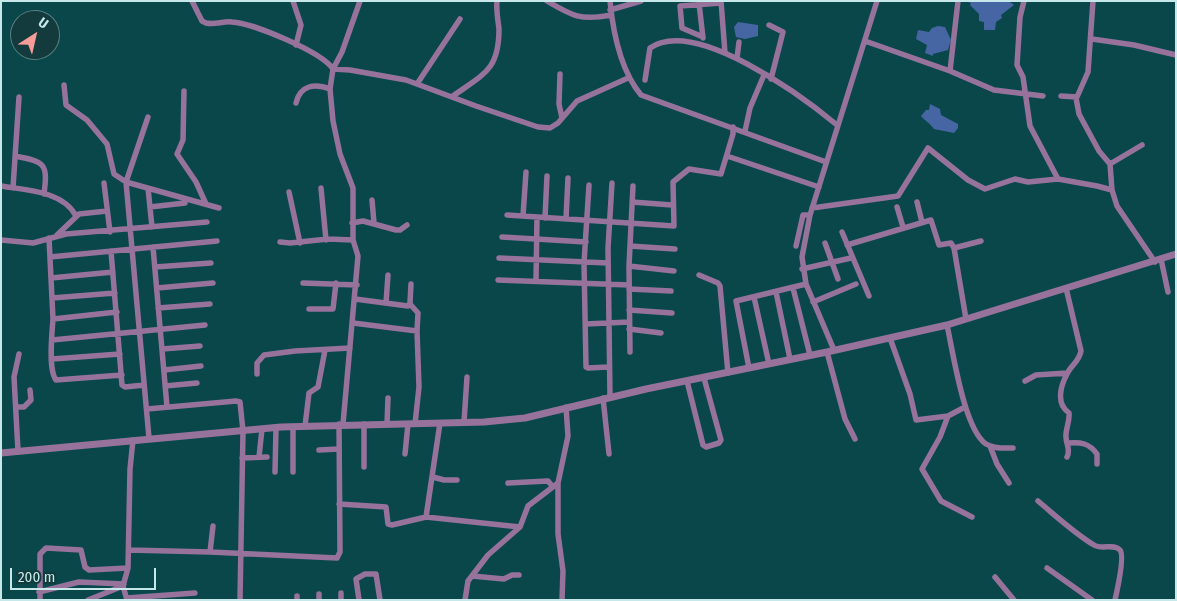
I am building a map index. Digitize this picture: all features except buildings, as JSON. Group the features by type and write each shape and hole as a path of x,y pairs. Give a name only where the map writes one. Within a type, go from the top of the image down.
{"street":[{"path":"192,1 202,21 206,23 232,22 296,45 321,57 333,69 387,76 417,84 538,126 550,128 577,101 628,78"},
{"path":"293,1 301,25 296,45"},
{"path":"129,550 338,558 340,552 338,449 357,285 358,256 353,240 352,188 335,137 330,89 333,69 342,52 360,1"},
{"path":"453,96 485,73 495,62 499,44 497,1"},
{"path":"547,1 577,18 586,19 641,1"},
{"path":"610,1 611,12 628,78 639,94 826,162"},
{"path":"855,439 845,419 830,351 802,269 802,257 812,208 877,1"},
{"path":"950,71 958,1"},
{"path":"1024,1 1020,17 1016,61 1023,77 1030,126 1035,139 1058,179"},
{"path":"1093,1 1092,39 1087,76 1076,98 1080,114 1099,150 1110,164 1112,190 1117,206 1158,261 1168,292"},
{"path":"703,37 682,28 680,6 721,2 725,53"},
{"path":"699,3 703,45"},
{"path":"417,84 460,19"},
{"path":"769,25 783,32 771,79"},
{"path":"1092,39 1176,54"},
{"path":"645,80 650,48 658,43 665,41 703,45 737,58 806,99 837,125"},
{"path":"865,41 950,71 1002,93 1043,96"},
{"path":"737,58 739,42"},
{"path":"560,74 559,104 562,118"},
{"path":"745,131 750,108 764,75"},
{"path":"64,85 66,105 87,120 106,144 114,174 126,182 219,208"},
{"path":"296,103 299,94 310,86 321,86 330,89"},
{"path":"184,91 183,140 177,154 196,182 206,204"},
{"path":"1061,96 1076,98"},
{"path":"13,188 19,97"},
{"path":"148,117 126,182 149,438"},
{"path":"507,215 674,226 672,205 673,182 689,169 699,168 719,174 724,169 733,127"},
{"path":"1110,164 1142,145"},
{"path":"812,208 898,196 928,148 968,180 985,189 1015,179 1028,182 1058,179 1112,190"},
{"path":"15,156 33,160 45,169 47,173 44,194"},
{"path":"727,156 819,187"},
{"path":"523,216 526,172"},
{"path":"545,218 547,176"},
{"path":"566,219 568,178"},
{"path":"104,182 110,232"},
{"path":"609,454 606,398 608,367 608,263 612,183"},
{"path":"589,185 584,263 586,366 608,367"},
{"path":"1,186 44,194 62,201 76,216"},
{"path":"630,352 629,266 633,186"},
{"path":"148,188 152,227"},
{"path":"321,188 326,240"},
{"path":"289,192 300,243"},
{"path":"372,200 374,224"},
{"path":"632,202 672,205"},
{"path":"917,202 922,222"},
{"path":"150,207 185,203"},
{"path":"897,207 903,227"},
{"path":"57,235 76,216 107,211"},
{"path":"796,246 802,214 810,215"},
{"path":"536,281 537,217"},
{"path":"352,223 363,221 396,230 400,230 407,225"},
{"path":"847,245 903,227 932,221 939,245 951,243 954,248 966,319"},
{"path":"1,240 33,243 57,235 110,232 207,222"},
{"path":"842,232 851,258 870,296"},
{"path":"502,237 586,242"},
{"path":"49,238 54,378 56,380 122,374"},
{"path":"280,242 300,243 326,240 353,240"},
{"path":"50,257 217,241"},
{"path":"954,248 981,241"},
{"path":"825,243 838,278"},
{"path":"630,246 675,249"},
{"path":"153,247 167,407"},
{"path":"111,251 123,386 144,385"},
{"path":"1,453 149,438 305,426 440,423 525,418 566,406 810,356 947,325 1176,254"},
{"path":"498,258 608,263"},
{"path":"802,269 851,258"},
{"path":"155,268 211,263"},
{"path":"629,266 674,271"},
{"path":"51,278 113,272"},
{"path":"386,304 388,275"},
{"path":"699,275 718,282 720,286 728,373"},
{"path":"498,280 608,285 671,291"},
{"path":"157,288 213,283"},
{"path":"303,283 357,285"},
{"path":"309,309 333,309 336,283"},
{"path":"405,454 419,387 418,313 410,304 411,284"},
{"path":"749,368 735,302 806,284"},
{"path":"813,302 856,284"},
{"path":"793,288 810,356"},
{"path":"1066,288 1081,351 1080,360 1067,373 1059,398 1062,408 1069,413 1070,424 1066,436 1070,452 1067,457"},
{"path":"776,292 790,359"},
{"path":"52,298 115,293"},
{"path":"754,297 769,364"},
{"path":"355,298 386,304 410,304"},
{"path":"158,308 210,304"},
{"path":"630,310 672,312"},
{"path":"53,319 117,312"},
{"path":"586,324 629,322"},
{"path":"353,323 417,330"},
{"path":"52,340 205,325"},
{"path":"947,325 965,407 976,432 990,446 997,464 1009,483"},
{"path":"629,329 661,333"},
{"path":"890,338 910,394 916,420 948,416 965,407"},
{"path":"162,349 200,346"},
{"path":"256,374 258,363 264,355 350,348"},
{"path":"305,426 309,393 318,387 325,350"},
{"path":"18,451 14,377 19,354"},
{"path":"52,359 120,354"},
{"path":"164,370 201,366"},
{"path":"1025,381 1036,375 1067,373"},
{"path":"464,422 466,377"},
{"path":"687,381 703,445 706,446 719,443 721,440 704,378"},
{"path":"165,386 197,383"},
{"path":"16,407 24,407 31,400 30,390"},
{"path":"387,424 388,398"},
{"path":"146,409 238,401 241,404 243,431 240,600"},
{"path":"562,600 562,571 558,534 558,483 568,436 566,406"},
{"path":"948,416 940,437 922,469 941,501 972,517"},
{"path":"426,517 440,423"},
{"path":"364,424 364,467"},
{"path":"293,427 293,472"},
{"path":"275,472 276,428"},
{"path":"259,458 262,429"},
{"path":"133,440 130,469 128,568 124,585 127,599 195,593"},
{"path":"1068,443 1080,442 1092,447 1097,454 1097,464"},
{"path":"990,446 1013,448"},
{"path":"318,450 338,449"},
{"path":"242,458 267,457"},
{"path":"433,477 444,480 457,480"},
{"path":"508,483 548,481 553,487"},
{"path":"465,600 465,588 472,576 499,544 520,527 528,506 558,483"},
{"path":"1038,501 1095,546 1116,547 1120,550 1120,576 1115,600"},
{"path":"339,504 386,507 390,525 401,525 426,517 520,527"},
{"path":"210,552 212,526"},
{"path":"40,600 40,554 46,548 81,550 85,566 89,570 128,568"},
{"path":"1046,568 1092,600"},
{"path":"359,600 356,579 365,574 376,574 380,600"},
{"path":"472,576 504,579 512,575 519,575"},
{"path":"994,577 1014,600"},
{"path":"39,592 79,582 124,585"},
{"path":"88,600 124,585"},
{"path":"341,593 341,600"}],"water":[{"path":"965,1 1010,2 1014,5 1001,15 1002,18 996,22 995,30 984,30 984,22 979,21 979,14 970,5 971,3"},
{"path":"738,22 758,25 758,36 745,39 736,37 734,27"},
{"path":"938,26 945,27 951,40 948,50 933,54 933,56 925,53 927,45 916,39 918,30 929,32 932,28"},
{"path":"930,104 940,109 941,115 958,124 958,128 954,133 934,129 921,116 926,110 929,110"}]}
